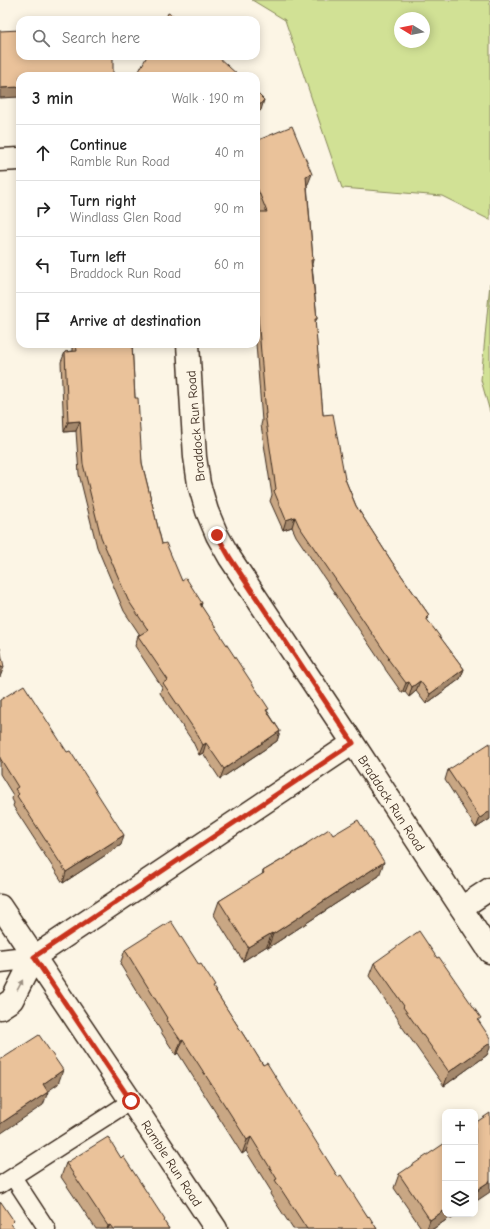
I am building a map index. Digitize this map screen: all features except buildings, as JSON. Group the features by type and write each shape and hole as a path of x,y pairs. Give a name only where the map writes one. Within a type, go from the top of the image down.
{"street":[{"path":"0,160 16,159"},
{"name":"Braddock Run Road","path":"188,348 195,457 199,484 209,517 217,535 230,558 490,952"},
{"path":"0,961 34,957 353,743"},
{"path":"461,908 490,889"},
{"path":"0,906 34,957"},
{"path":"0,1008 12,1000 34,957"},
{"name":"Ramble Run Road","path":"34,957 216,1229"}],"lane":[{"path":"47,1229 6,1181 131,1101"}],"green space":[{"path":"252,0 490,0 490,220 442,196 342,188 285,20"},
{"path":"490,283 490,412 481,380"}],"route":[{"path":"131,1101 34,957 353,743 230,558 217,535"}]}
